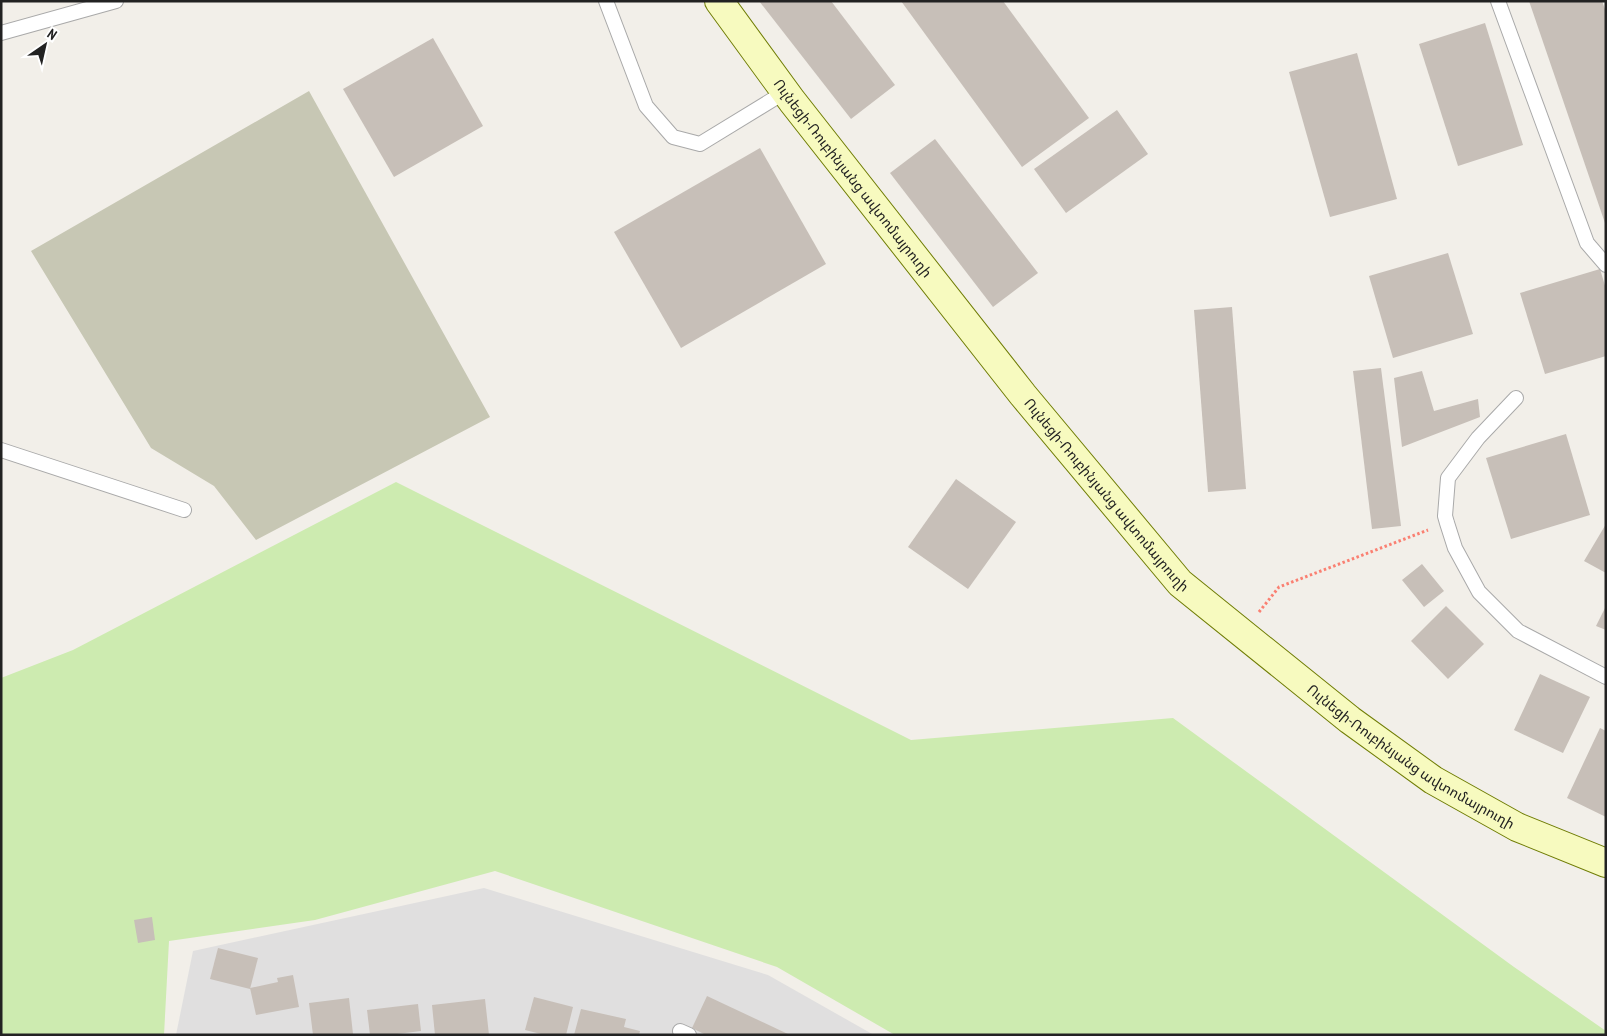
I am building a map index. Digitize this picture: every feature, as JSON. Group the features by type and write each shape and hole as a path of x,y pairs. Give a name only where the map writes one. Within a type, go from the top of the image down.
{"street":[{"name":"Ուլնեցի-Ռուբինյանց ավտոմայրուղի","path":"719,1 785,92 1023,395 1180,583 1342,714 1433,780 1518,827 1606,863"}],"lane":[{"path":"1,33 116,1"},
{"path":"606,1 646,106 673,137 700,144 785,92"},
{"path":"1498,1 1587,243 1606,264"},
{"path":"1516,398 1478,438 1448,478 1445,516 1455,548 1479,592 1518,631 1606,677"},
{"path":"1,450 184,510"}],"path":[{"path":"1279,587 1447,523"}],"shaded area":[{"path":"309,91 490,417 256,540 214,486 151,448 31,251"},
{"path":"484,888 768,975 874,1035 176,1035 193,951"}],"green space":[{"path":"396,482 911,740 1173,718 1514,967 1606,1031 1606,1035 895,1035 777,967 495,871 315,920 169,941 164,1035 1,1035 1,678 73,650"}],"building":[{"path":"759,1 831,1 895,85 851,119"},
{"path":"901,1 1003,1 1089,118 1022,167"},
{"path":"1529,1 1602,1 1606,12 1606,226"},
{"path":"1485,23 1523,145 1458,166 1419,44"},
{"path":"433,38 483,126 394,177 343,89"},
{"path":"1357,53 1397,199 1330,217 1289,72"},
{"path":"1117,110 1148,154 1066,213 1034,169"},
{"path":"935,139 1038,273 993,307 890,173"},
{"path":"760,148 826,264 681,348 614,232"},
{"path":"1448,253 1473,334 1393,358 1369,276"},
{"path":"1600,269 1606,289 1606,356 1545,374 1520,293"},
{"path":"1232,307 1246,489 1208,492 1194,310"},
{"path":"1381,368 1401,526 1372,529 1353,371"},
{"path":"1422,371 1434,411 1478,399 1480,417 1402,447 1394,378"},
{"path":"1566,434 1590,515 1511,539 1486,458"},
{"path":"956,479 1016,522 968,589 908,547"},
{"path":"1606,524 1606,573 1584,561"},
{"path":"1422,564 1444,591 1424,607 1402,580"},
{"path":"1446,606 1484,644 1448,679 1411,641"},
{"path":"1606,606 1606,630 1596,626"},
{"path":"1540,674 1590,697 1563,753 1514,730"},
{"path":"1600,728 1606,731 1606,817 1567,798"},
{"path":"152,917 155,940 138,943 134,920"},
{"path":"218,948 258,958 250,989 210,979"},
{"path":"293,975 299,1007 256,1015 250,988 278,982 277,978"},
{"path":"707,996 790,1035 706,1035 692,1028"},
{"path":"534,997 573,1007 566,1035 545,1035 525,1030"},
{"path":"349,998 353,1034 313,1035 309,1003"},
{"path":"485,999 489,1035 435,1035 432,1005"},
{"path":"418,1004 421,1031 370,1035 367,1010"},
{"path":"581,1009 626,1019 624,1027 640,1031 639,1035 574,1035"}]}
